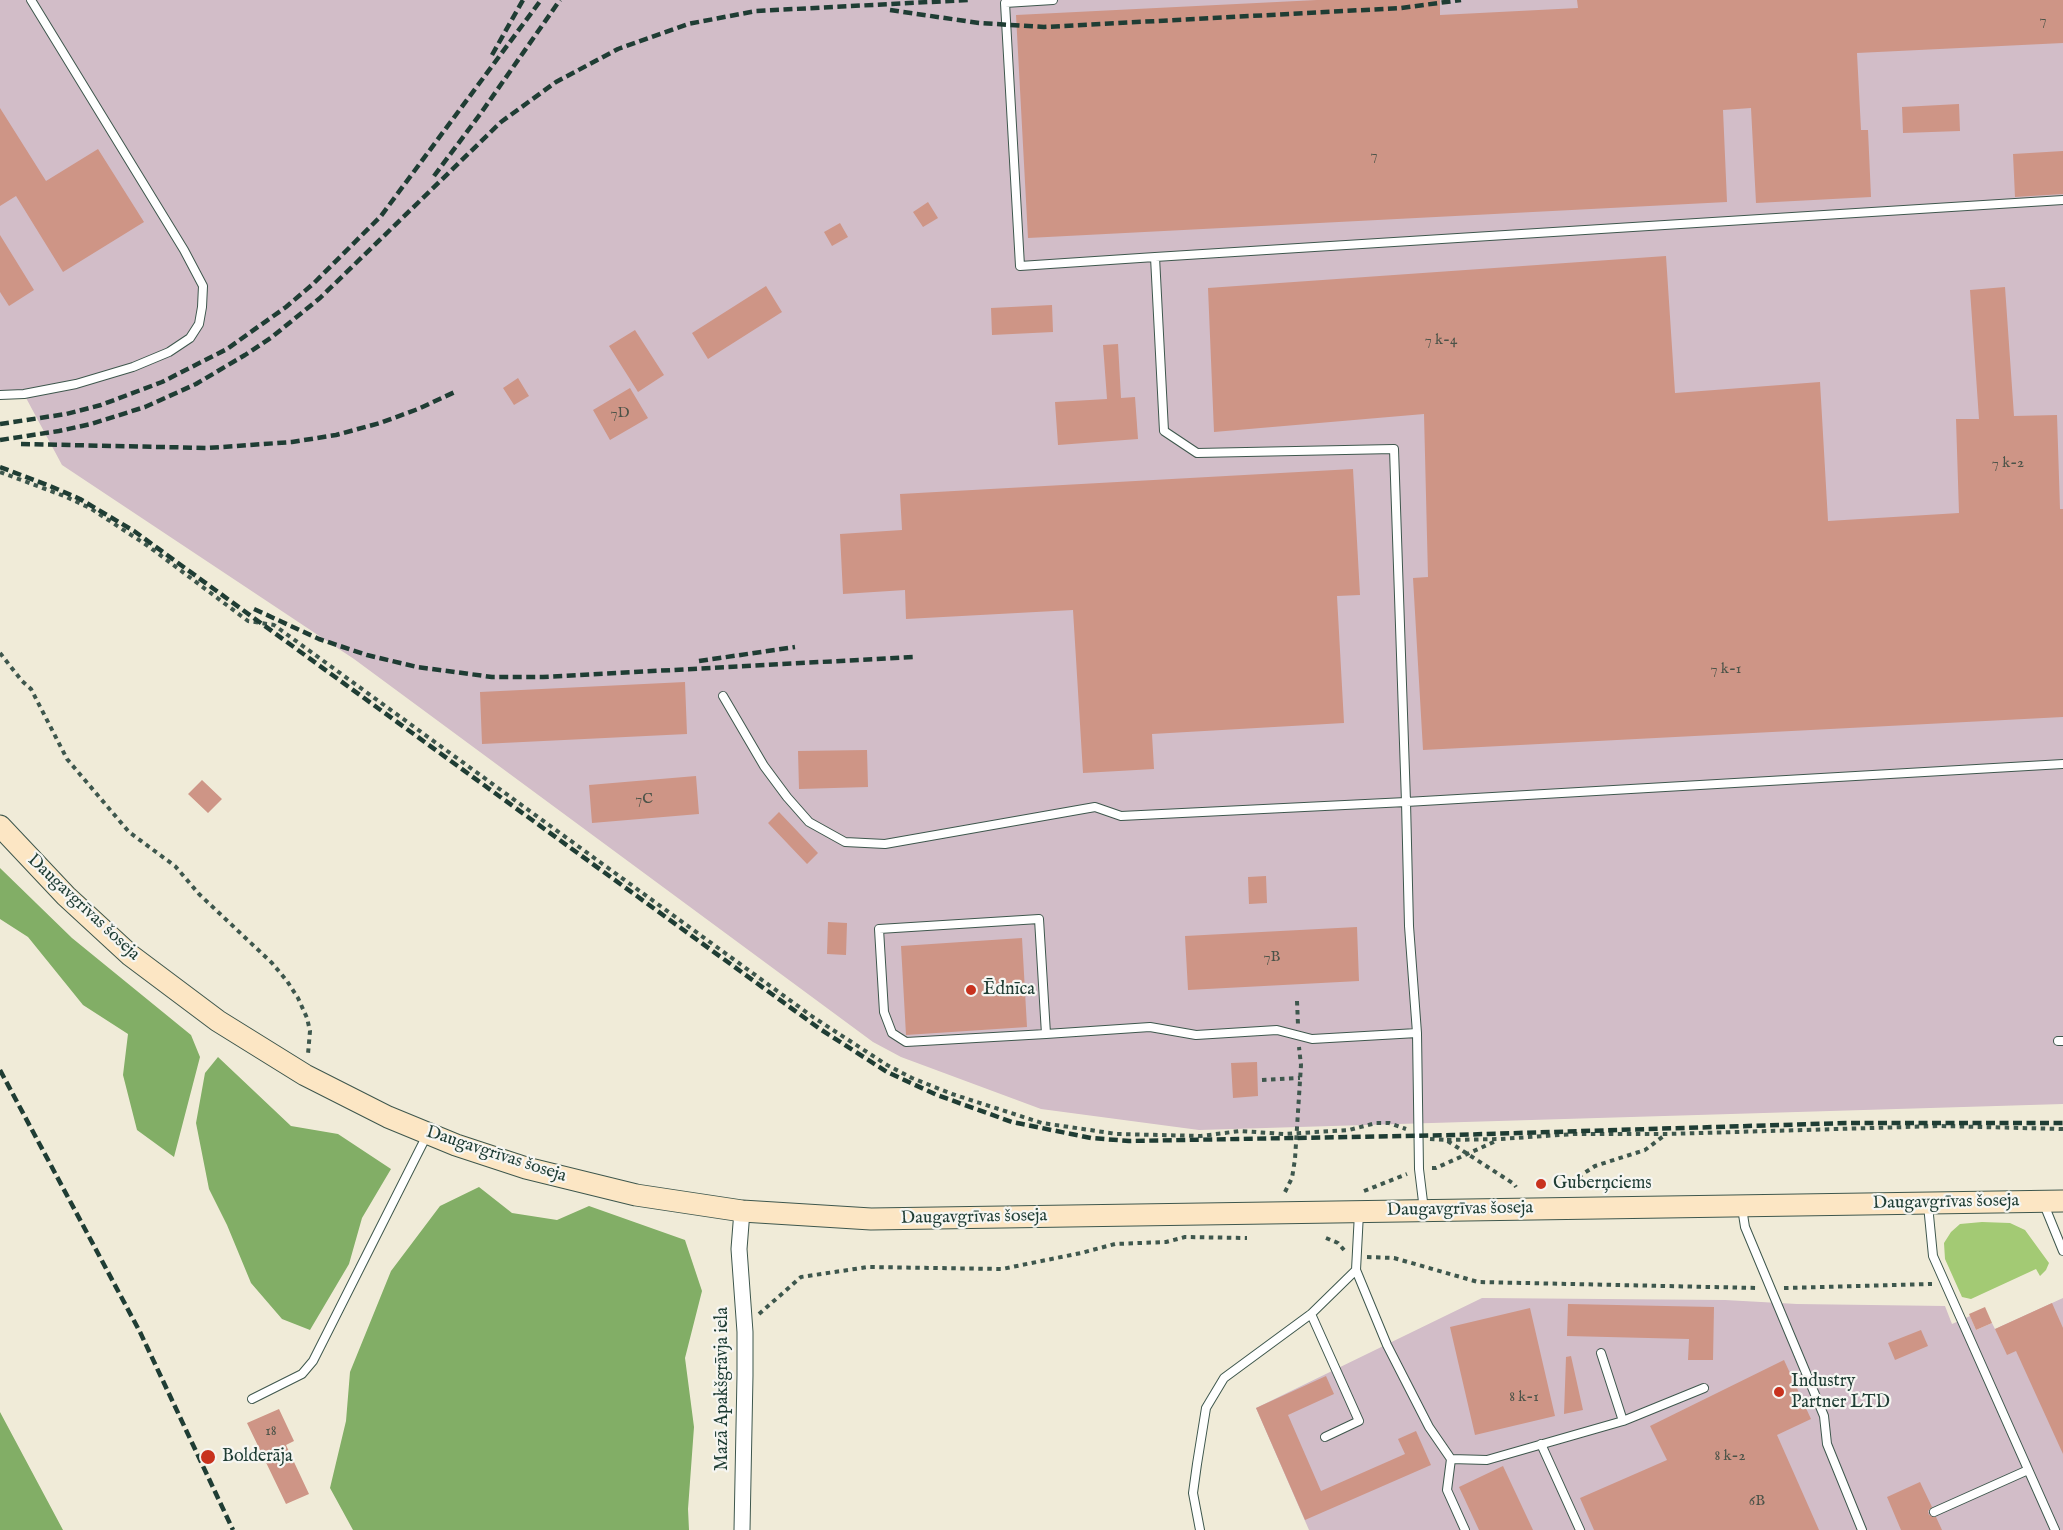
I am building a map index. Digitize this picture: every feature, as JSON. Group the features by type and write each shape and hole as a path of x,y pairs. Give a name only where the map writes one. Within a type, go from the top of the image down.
{"main road":[{"name":"Daugavgrīvas šoseja","path":"0,826 66,896 130,955 218,1021 305,1076 388,1117 490,1157 562,1178 636,1195 742,1211 871,1220 1357,1202 1424,1210 2053,1201"}],"street":[{"name":"Mazā Apakšgrāvja iela","path":"742,1211 740,1260 745,1375 742,1530"}],"lane":[{"path":"0,395 24,394 76,384 133,367 168,352 190,338 198,324 202,307 202,286 184,250 31,0"},
{"path":"1053,0 1005,2 1020,266 2063,200"},
{"path":"1155,257 1164,431 1197,453 1394,449 1409,926 1417,1033 1419,1169 1424,1210"},
{"path":"723,696 764,766 809,822 845,842 885,843 1095,807 1121,816 2063,764"},
{"path":"1046,1034 1039,919 879,929 884,1012 892,1032 906,1042 1046,1034 1150,1027 1196,1035 1277,1030 1312,1039 1417,1033"},
{"path":"252,1399 302,1374 313,1361 428,1134"},
{"path":"2053,1201 2063,1251"},
{"path":"1357,1202 1356,1270 1387,1345 1429,1427 1451,1459 1448,1490 1465,1530"},
{"path":"1928,1204 1934,1256 2055,1530"},
{"path":"1742,1206 1745,1227 1824,1416 1827,1444 1862,1530"},
{"path":"1200,1530 1193,1493 1206,1408 1224,1378 1311,1314 1356,1270"},
{"path":"1311,1314 1359,1421 1325,1437"},
{"path":"1601,1353 1623,1421"},
{"path":"1451,1459 1486,1460 1623,1421 1704,1388"},
{"path":"1541,1444 1580,1530"},
{"path":"1934,1512 2028,1470"}],"path":[{"path":"0,472 90,508 148,546 248,621 274,625 813,1017 887,1065 952,1094 1042,1123 1093,1132 1143,1136 1201,1136 1240,1131 1284,1134 1349,1130 1376,1123 1398,1126 1430,1139 1446,1140 1575,1134 1666,1134 1940,1126 2063,1129"},
{"path":"0,653 31,689 66,759 129,832 175,866 198,894 272,963 287,981 308,1018 309,1062 305,1076"},
{"path":"308,1051 315,1056"},
{"path":"1279,1193 1286,1192 1292,1178 1298,1133 1301,1065"},
{"path":"1262,1080 1300,1078"},
{"path":"1563,1187 1595,1166 1645,1150 1666,1134"},
{"path":"1357,1202 1366,1191 1419,1169 1436,1168 1500,1139"},
{"path":"1446,1140 1516,1187"},
{"path":"744,1320 757,1316 801,1277 868,1267 1002,1269 1115,1244 1166,1242 1185,1238 1247,1238"},
{"path":"1326,1238 1338,1243 1346,1252 1357,1257 1394,1258 1478,1282 1771,1288 1945,1284"}],"shaded area":[{"path":"0,0 2063,0 2063,1104 1199,1130 1041,1109 901,1057 873,1042 354,659 62,465 25,396 0,399"},
{"path":"1482,1298 1725,1300 1797,1304 1945,1306 1952,1324 1970,1316 1976,1330 1992,1323 1995,1329 2063,1298 2063,1530 1309,1530 1256,1408"}],"green space":[{"path":"0,868 72,938 191,1035 200,1057 174,1157 137,1130 123,1075 128,1034 83,1005 28,937 0,919"},
{"path":"218,1057 291,1126 338,1134 391,1169 362,1218 349,1264 310,1330 282,1319 251,1283 209,1189 196,1123 205,1073"},
{"path":"479,1187 512,1213 557,1220 589,1206 685,1240 702,1291 685,1358 694,1427 688,1509 689,1530 353,1530 330,1488 346,1421 350,1372 391,1271 440,1206"},
{"path":"2010,1223 2025,1230 2049,1263 2046,1270 2040,1276 2036,1269 1971,1299 1962,1297 1945,1259 1944,1243 1960,1224"},
{"path":"0,1412 63,1530 0,1530"}],"building":[{"path":"1317,0 1440,0 1440,15 1578,8 1577,0 2063,0 2063,43 1857,53 1861,130 1868,130 1871,197 1756,203 1751,108 1723,110 1727,202 1028,238 1016,15"},
{"path":"1959,104 1960,131 1903,133 1902,107"},
{"path":"0,108 46,181 98,149 144,222 63,272 16,196 0,206"},
{"path":"2063,151 2063,194 2015,197 2013,154"},
{"path":"928,202 938,218 923,227 913,212"},
{"path":"840,223 848,237 832,246 824,232"},
{"path":"0,235 34,290 9,306 0,292"},
{"path":"1666,256 1675,393 1820,382 1828,521 1959,513 1956,419 1979,419 1970,290 2005,287 2014,416 2057,415 2060,509 2063,509 2063,717 1423,750 1413,578 1428,577 1424,414 1214,432 1208,288"},
{"path":"766,286 782,312 708,359 692,333"},
{"path":"1052,305 1053,332 992,335 991,308"},
{"path":"635,330 664,375 638,392 609,346"},
{"path":"1118,344 1121,398 1135,397 1138,439 1058,445 1055,402 1107,399 1103,345"},
{"path":"518,378 529,396 514,405 503,388"},
{"path":"630,388 648,418 610,440 593,410"},
{"path":"1353,469 1360,595 1337,596 1344,723 1152,734 1154,769 1083,773 1073,610 906,619 905,590 843,594 840,534 902,530 900,494"},
{"path":"685,682 687,734 482,744 480,692"},
{"path":"867,750 868,787 799,789 798,751"},
{"path":"696,776 699,814 592,823 589,785"},
{"path":"202,780 222,799 208,813 188,794"},
{"path":"779,812 818,853 807,864 768,823"},
{"path":"1266,876 1267,903 1249,904 1248,877"},
{"path":"828,922 847,923 846,955 827,954"},
{"path":"1357,927 1359,981 1188,990 1185,936"},
{"path":"1022,938 1027,1027 906,1035 901,946"},
{"path":"1257,1062 1258,1096 1233,1098 1231,1063"},
{"path":"2052,1303 2063,1328 2063,1454 2016,1351 2007,1355 1995,1329"},
{"path":"1568,1304 1714,1307 1713,1360 1688,1360 1689,1339 1567,1336"},
{"path":"1985,1307 1992,1323 1976,1330 1969,1314"},
{"path":"1530,1308 1555,1416 1475,1435 1450,1327"},
{"path":"1921,1330 1928,1346 1895,1360 1888,1343"},
{"path":"1571,1356 1583,1410 1564,1414 1566,1357"},
{"path":"1784,1360 1811,1419 1777,1435 1819,1530 1594,1530 1580,1498 1667,1460 1650,1426"},
{"path":"1326,1376 1334,1394 1288,1415 1321,1491 1405,1454 1398,1439 1416,1431 1431,1465 1305,1520 1256,1408"},
{"path":"279,1409 294,1441 286,1445 309,1494 286,1504 247,1423"},
{"path":"1503,1466 1533,1530 1479,1530 1459,1487"},
{"path":"1920,1482 1932,1507 1928,1511 1929,1515 1936,1517 1942,1530 1901,1530 1887,1497"}],"railway":[{"path":"492,55 523,0"},
{"path":"0,424 66,414 101,405 162,382 227,349 286,307 313,284 381,216 541,0"},
{"path":"434,176 560,0"},
{"path":"0,440 91,424 145,407 196,384 245,355 272,337 320,298 501,122 556,82 618,49 688,24 756,11 968,0"},
{"path":"890,10 979,23 1044,27 1401,8 1461,0"},
{"path":"21,444 208,448 292,442 336,435 380,423 457,391"},
{"path":"0,467 80,499 134,531 820,1029 887,1072 937,1095 1012,1122 1091,1138 1129,1141 1453,1135 1846,1123 2063,1123"},
{"path":"254,609 319,639 367,655 417,667 492,677 543,677 913,657"},
{"path":"699,661 795,647"},
{"path":"0,1070 140,1332 233,1530"}],"place":[{"name":"Ēdnīca","path":"971,990"},
{"name":"Guberņciems","path":"1541,1184"},
{"name":"Industry Partner LTD","path":"1779,1392"},
{"name":"Bolderāja","path":"208,1457"}]}
